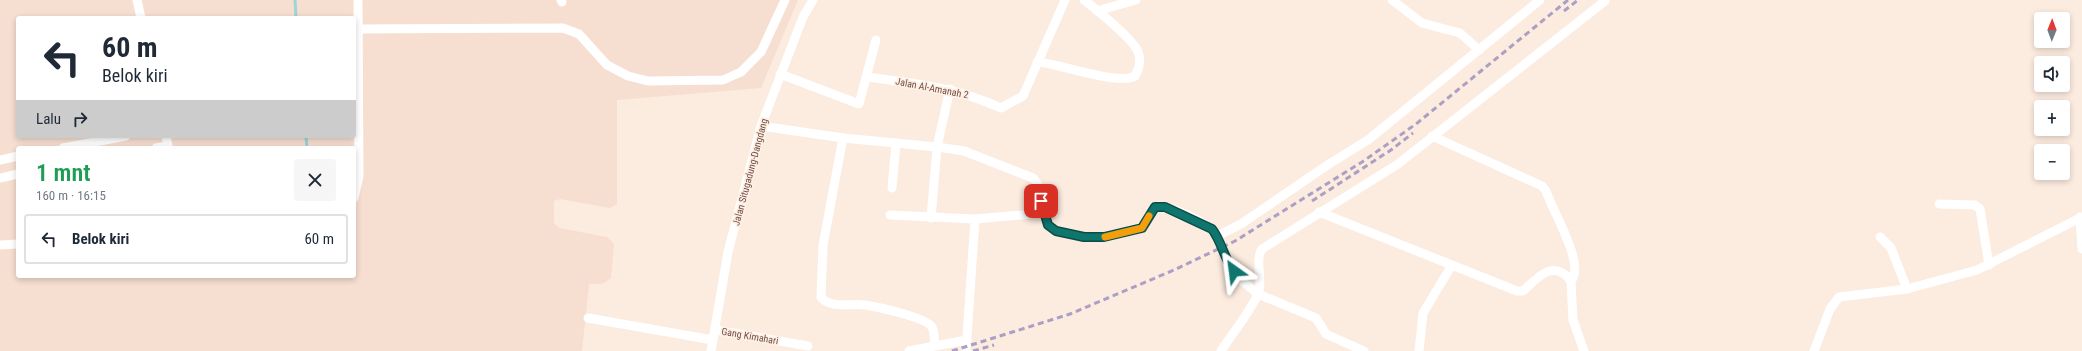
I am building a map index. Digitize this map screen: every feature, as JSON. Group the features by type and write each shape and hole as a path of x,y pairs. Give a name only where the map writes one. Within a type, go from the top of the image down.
{"street":[{"path":"137,0 141,16"},
{"path":"356,189 359,176 356,29 358,0"},
{"path":"356,29 563,28 579,34 607,65 628,76 648,81 723,80 741,72 761,52 785,0"},
{"name":"Jalan Situgadung-Dangdang","path":"711,351 716,330 728,252 761,126 803,17 813,0"},
{"name":"Jalan Al-Amanah 2","path":"867,77 950,89 977,97 1001,108 1023,96 1064,0"},
{"path":"1037,62 1048,62 1068,70 1123,79 1135,76 1139,66 1139,58 1135,44 1084,0"},
{"path":"1097,11 1136,0"},
{"path":"1392,0 1422,23 1460,33 1479,50"},
{"path":"1217,236 1241,224 1329,164 1368,140 1540,0"},
{"path":"1221,351 1258,294 1260,287 1259,255 1262,248 1398,164 1605,0"},
{"path":"780,74 858,104 861,101 876,40"},
{"path":"931,218 938,146 950,89"},
{"path":"761,126 843,138 938,146 964,151 1033,178 1037,183 1048,225 1056,231 1084,237 1104,237 1142,228 1155,207 1159,206 1189,217 1212,229 1217,236 1229,264 1240,278 1258,294 1316,318 1326,334 1364,351"},
{"path":"1432,136 1542,186 1546,191 1572,251 1574,271 1571,282 1572,320 1584,351"},
{"path":"73,146 115,138"},
{"path":"843,138 823,245 821,297 829,303 868,305 920,319 933,329 935,345"},
{"path":"892,188 896,143"},
{"path":"0,160 16,156"},
{"path":"0,168 0,178 16,174"},
{"path":"1939,204 1975,205 1980,209 1989,265"},
{"path":"1319,212 1517,291 1523,291 1537,277 1548,271 1558,271 1564,274 1571,282"},
{"path":"890,215 975,219 1044,214"},
{"path":"1814,351 1830,309 1840,298 1907,289 1956,277 1989,265 2081,217 2082,249"},
{"path":"966,351 975,219"},
{"path":"1880,237 1891,248 1907,289"},
{"path":"0,245 16,244"},
{"path":"1419,351 1423,313 1452,265"},
{"path":"588,318 713,340"},
{"name":"Gang Kimahari","path":"716,330 808,346"},
{"path":"909,351 967,340"}],"shaded area":[{"path":"0,0 798,0 761,88 617,100 617,204 610,208 560,199 554,201 554,223 559,228 607,237 614,244 611,278 602,284 589,284 582,351 0,351"}],"waterway":[{"path":"295,0 296,16"},
{"path":"306,138 307,146"}],"railway":[{"path":"952,351 1070,314 1174,270 1235,241 1362,162 1416,124 1568,0"},
{"path":"1564,11 1578,0"},
{"path":"1312,201 1391,150 1413,133"},
{"path":"973,351 994,345"}],"slow traffic":[{"path":"1105,237 1142,228 1149,216"}],"route":[{"path":"1041,201 1048,225 1056,231 1084,237 1104,237 1142,228 1155,207 1165,207 1212,229 1234,271"}]}
